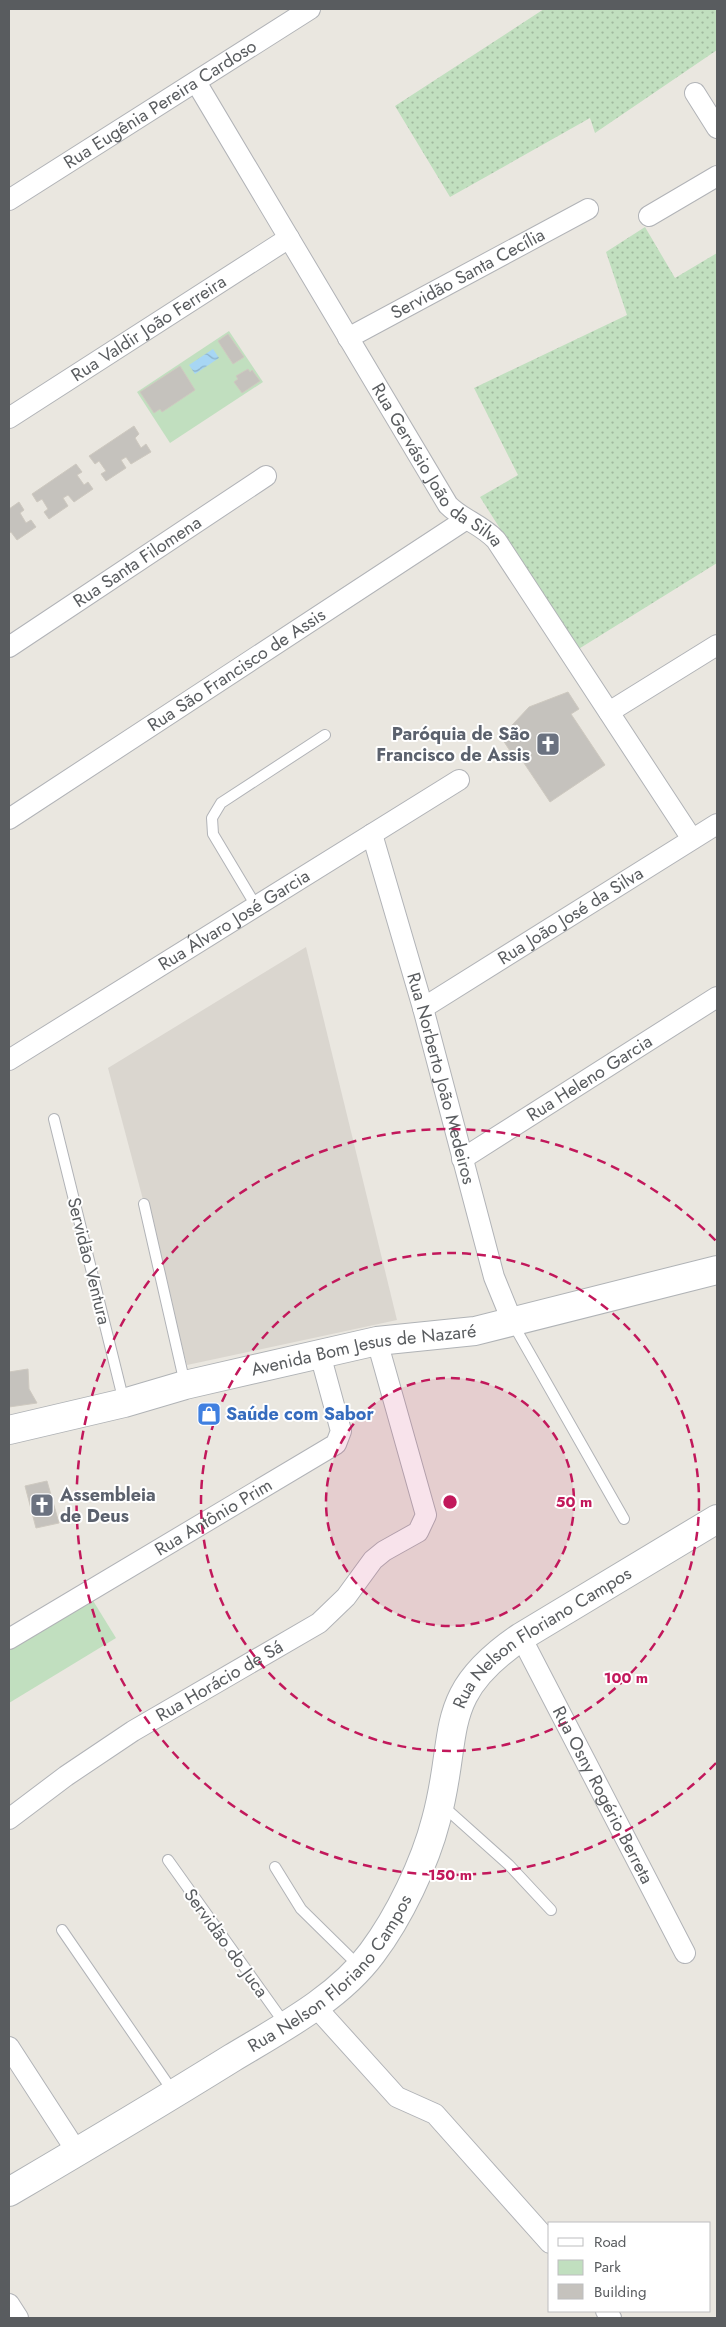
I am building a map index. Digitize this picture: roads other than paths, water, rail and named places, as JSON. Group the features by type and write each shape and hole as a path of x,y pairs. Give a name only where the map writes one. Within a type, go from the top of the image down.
{"street":[{"name":"Rua Eugênia Pereira Cardoso","path":"9,200 310,9"},
{"name":"Rua Gervásio João da Silva","path":"196,82 448,505 465,520 475,522 486,529 496,540 692,840"},
{"path":"695,93 717,128"},
{"path":"649,216 717,176"},
{"name":"Servidão Santa Cecília","path":"348,338 588,209"},
{"name":"Rua Valdir João Ferreira","path":"9,418 289,238"},
{"name":"Rua Santa Filomena","path":"9,647 266,476"},
{"name":"Rua São Francisco de Assis","path":"9,819 465,520"},
{"path":"609,712 717,645"},
{"name":"Rua Álvaro José Garcia","path":"9,1060 459,780"},
{"name":"Rua João José da Silva","path":"423,1008 717,824"},
{"name":"Rua Norberto João Medeiros","path":"372,834 423,1008 494,1277 512,1321"},
{"name":"Rua Heleno Garcia","path":"462,1159 717,997"},
{"name":"Avenida Bom Jesus de Nazaré","path":"9,1430 124,1403 185,1385 376,1341 475,1331 717,1270"},
{"name":"Rua Horácio de Sá","path":"9,1819 66,1776 134,1731 319,1623 340,1604 373,1560 384,1551 418,1532 426,1515 376,1341"},
{"name":"Rua Antônio Prim","path":"9,1639 336,1444 341,1431 320,1354"},
{"name":"Rua Nelson Floriano Campos","path":"9,2192 174,2094 286,2024 314,2005 360,1968 373,1952 405,1897 431,1838 440,1803 449,1744 459,1701 468,1685 493,1657 521,1637 717,1519"},
{"name":"Rua Osny Rogério Berreta","path":"521,1637 685,1953"},
{"path":"314,2005 397,2097 435,2114 548,2241"},
{"path":"9,2047 77,2152"},
{"path":"9,2304 18,2318"}],"lane":[{"path":"256,906 213,834 212,818 221,803 325,735"},
{"name":"Servidão Ventura","path":"54,1119 124,1403"},
{"path":"144,1204 185,1385"},
{"path":"512,1321 624,1519"},
{"path":"440,1803 510,1865 551,1910"},
{"name":"Servidão do Juca","path":"168,1860 286,2024"},
{"path":"275,1867 301,1908 360,1968"},
{"path":"62,1930 174,2094"}],"water":[{"path":"213,349 219,358 195,374 189,365"}],"place":[{"name":"Paróquia de São Francisco de Assis","path":"548,744"},
{"name":"Saúde com Sabor","path":"209,1414"},
{"name":"Assembleia de Deus","path":"42,1505"}]}
